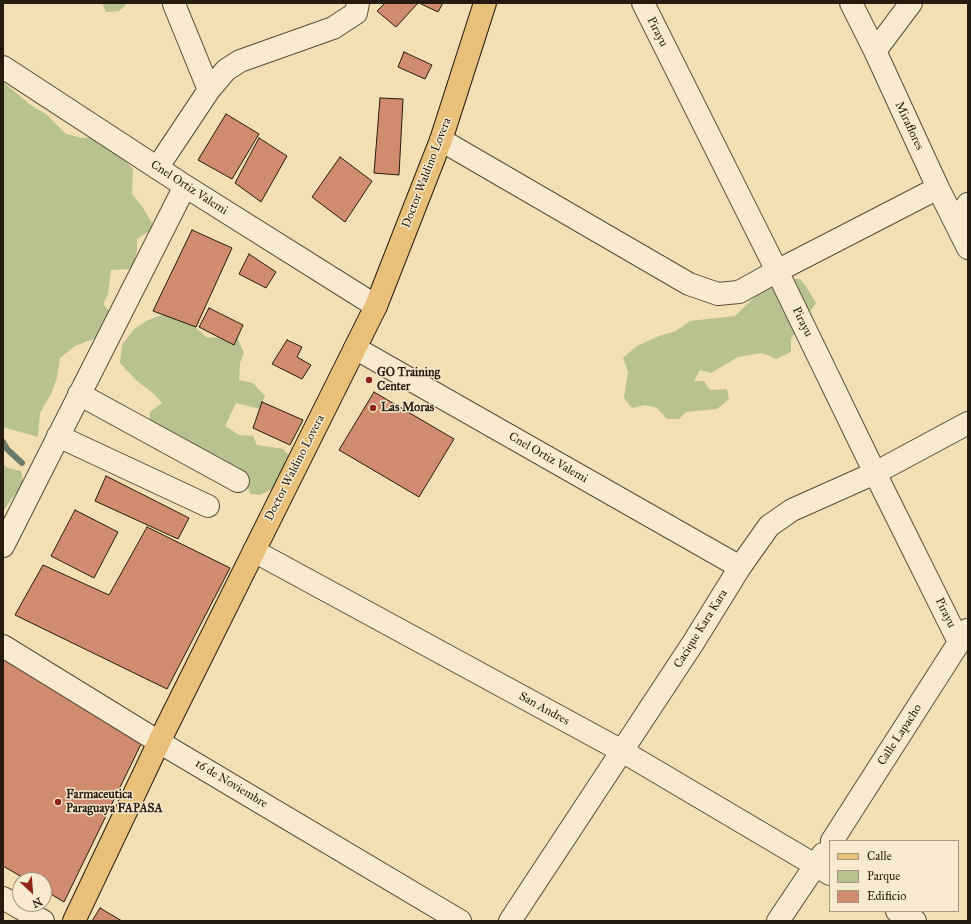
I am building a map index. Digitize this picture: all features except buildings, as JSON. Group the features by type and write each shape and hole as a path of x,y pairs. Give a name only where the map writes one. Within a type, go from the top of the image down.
{"main road":[{"name":"Doctor Waldino Lovera","path":"74,921 159,742 376,306 441,140 485,3"}],"street":[{"path":"157,168 209,90 226,70 240,61 333,28 356,13 358,3"},
{"name":"Pirayu","path":"643,3 777,271 875,473 964,636"},
{"name":"Miraflores","path":"851,3 938,188 962,212 968,248"},
{"path":"875,52 911,3"},
{"path":"174,4 209,90"},
{"name":"Cnel Ortiz Valemi","path":"3,67 185,186 376,306"},
{"path":"441,140 689,284 718,294 739,292 938,188"},
{"path":"3,546 185,186"},
{"name":"Cnel Ortiz Valemi","path":"355,348 740,567"},
{"path":"79,394 238,481"},
{"name":"Cacique Kara Kara","path":"510,921 693,643 740,567 769,526 792,510 875,473 968,423"},
{"path":"58,436 208,506"},
{"name":"San Andres","path":"254,551 622,752 823,870"},
{"name":"Calle Lapacho","path":"833,840 964,636"},
{"name":"16 de Noviembre","path":"3,646 159,742 460,921"},
{"path":"778,921 823,870 829,848"},
{"path":"3,898 43,921"},
{"path":"899,912 915,921"}],"green space":[{"path":"102,3 128,3 119,11 106,12"},
{"path":"3,82 32,106 46,114 66,134 82,138 109,136 116,151 133,169 132,194 143,208 155,228 137,239 137,250 132,269 111,270 108,294 103,304 111,313 101,336 75,346 60,358 57,378 51,394 40,413 38,437 3,427"},
{"path":"786,279 800,279 816,303 791,339 791,352 776,359 762,353 738,357 711,373 700,370 694,381 704,381 710,390 727,389 729,399 717,409 686,412 679,419 667,419 657,408 645,405 632,408 624,398 628,372 623,358 637,346 659,336 676,331 690,321 735,316 770,282"},
{"path":"175,314 187,319 206,337 214,338 231,334 237,337 244,353 240,363 239,380 253,383 265,396 260,409 236,403 225,426 239,435 253,436 257,445 283,449 291,458 276,487 260,495 250,494 244,474 150,428 150,412 162,403 153,393 137,381 120,363 122,345 134,329 148,320 162,315"},
{"path":"3,464 8,468 21,471 24,484 4,510 3,519"}],"waterway":[{"path":"3,442 7,449 22,463"}],"place":[{"name":"GO Training Center","path":"369,380"},
{"name":"Las Moras","path":"373,408"},
{"name":"Farmaceutica Paraguaya FAPASA","path":"58,802"}]}
